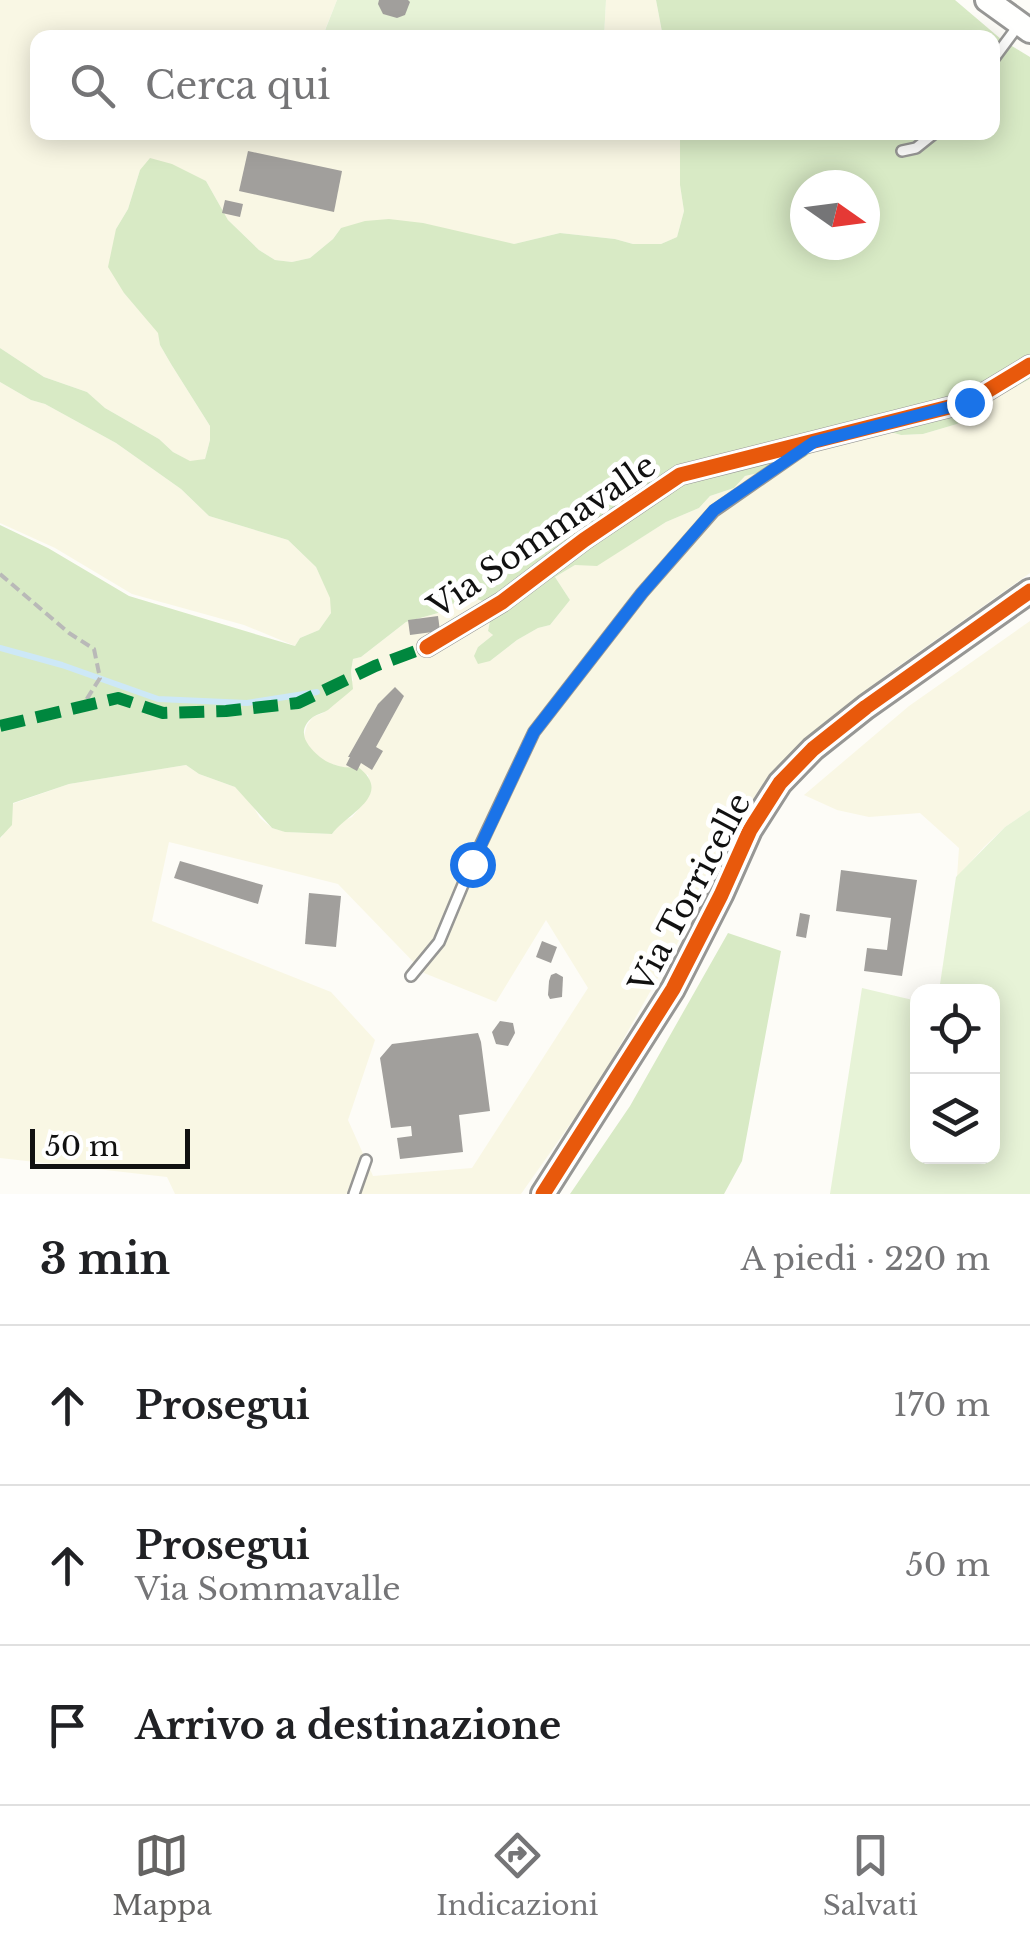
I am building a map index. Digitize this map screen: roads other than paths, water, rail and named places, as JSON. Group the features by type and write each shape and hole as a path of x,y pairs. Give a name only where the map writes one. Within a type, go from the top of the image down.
{"street":[{"path":"988,0 1025,27"},
{"name":"Via Sommavalle","path":"428,647 502,602 680,475 969,402 1030,365"},
{"name":"Via Torricelle","path":"543,1194 673,989 750,830 780,783 814,748 866,707 1030,590"}],"lane":[{"path":"1000,54 1025,27"},
{"path":"902,151 916,148 926,140"},
{"path":"410,976 439,942 534,732 642,593 714,510 814,442"},
{"path":"354,1194 366,1160"}],"waterway":[{"path":"0,648 158,699 247,703 317,692"}]}
